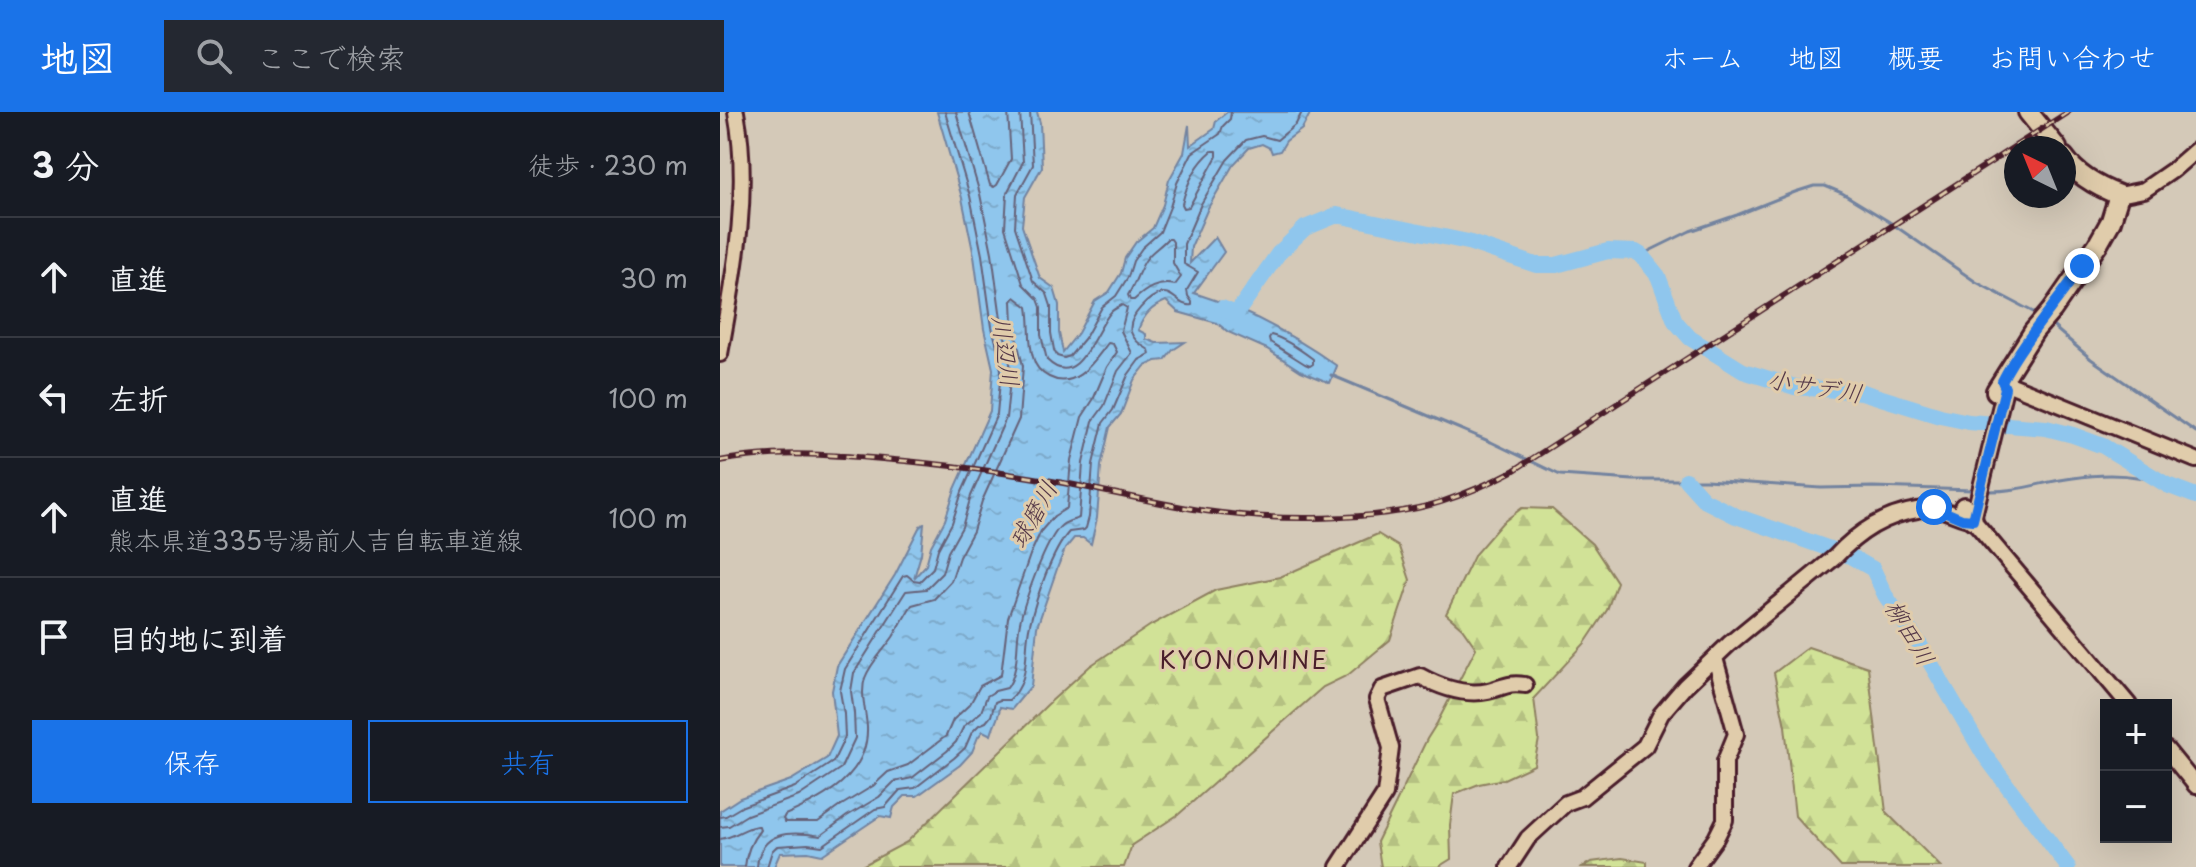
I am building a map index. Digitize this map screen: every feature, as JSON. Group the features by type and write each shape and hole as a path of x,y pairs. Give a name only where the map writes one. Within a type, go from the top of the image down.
{"main road":[{"path":"2031,113 2048,136"},
{"path":"1999,386 2111,221 2119,195 2097,186 2076,171"}],"street":[{"path":"720,354 734,278 741,209 742,175 736,112"},
{"path":"2119,195 2144,190 2196,150"},
{"path":"1999,386 2196,460"},
{"path":"1509,867 1528,838 1566,803 1582,797 1645,746 1661,714 1685,686 1847,544 1876,524 1903,512 1934,507 1962,519 1969,514 2005,388 1999,386"},
{"path":"1969,514 2124,699"},
{"path":"1695,867 1725,820 1725,761 1736,734 1715,658"},
{"path":"1338,867 1385,794 1391,748 1377,699 1382,689 1420,676 1449,690 1486,691 1508,683 1525,685"},
{"path":"2172,756 2196,786"}],"green space":[{"path":"1522,508 1552,509 1592,544 1617,582 1607,610 1585,643 1534,698 1539,739 1534,765 1504,779 1454,794 1450,825 1451,859 1438,867 1381,867 1377,842 1476,648 1462,628 1446,614 1475,554 1502,523"},
{"path":"1378,534 1399,547 1410,580 1390,640 1348,675 1323,687 1179,814 1132,845 1124,867 860,867 907,842 1090,666 1151,625 1216,590 1280,577"},
{"path":"1808,647 1868,667 1886,812 1941,867 1841,867 1795,816 1785,726 1774,673"},
{"path":"1622,858 1647,862 1647,867 1582,867 1591,862"}],"water":[{"path":"937,112 1037,112 1042,167 1025,197 1022,226 1040,278 1054,288 1059,305 1063,352 1078,333 1095,301 1109,292 1136,242 1153,228 1169,180 1184,153 1189,125 1190,146 1214,129 1216,121 1227,112 1311,112 1302,129 1286,141 1280,151 1272,153 1262,144 1249,148 1233,165 1208,208 1191,247 1190,263 1215,237 1224,252 1194,293 1268,324 1337,366 1330,383 1301,371 1217,323 1178,312 1166,301 1152,309 1138,330 1146,334 1146,339 1156,343 1185,342 1165,360 1145,366 1134,380 1121,414 1110,427 1101,466 1097,518 1091,544 1083,538 1074,538 1065,549 1037,627 1031,686 1012,709 1000,707 991,735 983,731 972,752 960,765 917,796 905,796 894,807 891,818 880,816 822,855 780,853 774,867 720,867 720,811 740,798 791,780 827,758 837,736 832,691 837,666 924,524 921,554 914,578 926,565 931,546 945,520 955,489 990,411 993,369 974,256 962,198"}],"waterway":[{"path":"1641,255 1690,231 1795,192 1825,186 1888,221 1976,282 2039,315"},
{"name":"小サデ川","path":"1222,308 1236,314 1278,254 1305,228 1337,215 1468,242 1536,265 1556,265 1608,251 1636,252 1658,276 1675,321 1690,338 1743,371 1795,387 1862,392 1969,422 2046,428 2073,435 2103,446 2167,485 2196,496"},
{"path":"2048,322 2091,359 2196,432"},
{"path":"1331,375 1491,442 1560,475 1821,488 1974,490"},
{"path":"1985,491 2109,475 2133,476 2167,485"},
{"name":"柳田川","path":"1686,480 1704,500 1736,516 1850,556 1873,569 1885,595 1920,645 1983,753 2068,867"}],"railway":[{"path":"720,461 796,454 921,462 1045,480 1206,511 1262,517 1324,518 1415,509 1478,488 1513,471 2068,112"}],"district":[{"name":"KYONOMINE","path":"1244,659"}],"route":[{"path":"1934,507 1962,519 1973,520 2005,388 2002,381 2082,266"}],"water label":[{"name":"川辺川","path":"1007,351"},
{"name":"球磨川","path":"1032,514"}]}
